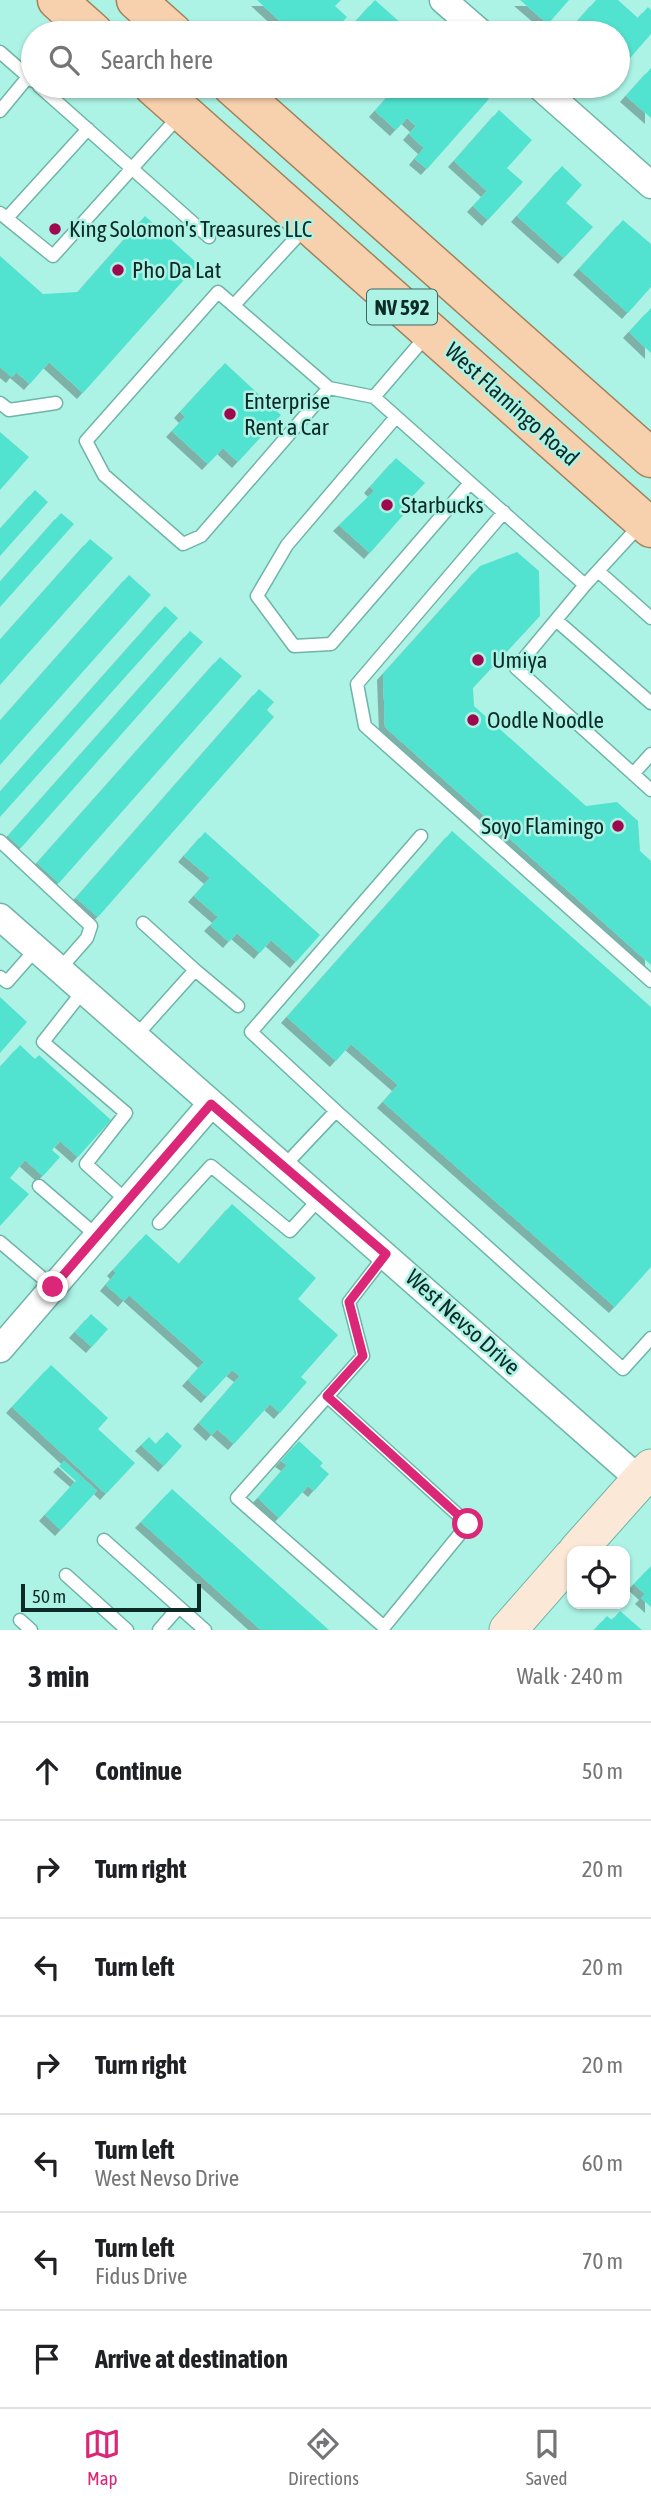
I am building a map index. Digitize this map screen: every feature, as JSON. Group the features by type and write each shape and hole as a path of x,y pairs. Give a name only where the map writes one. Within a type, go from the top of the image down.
{"main road":[{"path":"57,0 81,21"},
{"path":"136,0 160,21"},
{"name":"West Flamingo Road","path":"167,98 647,525"},
{"name":"NV 592","path":"245,98 651,458"},
{"path":"309,224 357,235 422,290 438,296 463,292"},
{"path":"430,332 447,319 455,320 479,337 590,432 651,464"},
{"path":"582,1546 646,1474"},
{"path":"508,1630 567,1563"}],"street":[{"path":"443,0 467,21"},
{"path":"553,98 651,185"},
{"name":"West Nevso Drive","path":"0,918 211,1104 646,1474"},
{"path":"0,1349 211,1104"}],"lane":[{"path":"0,52 21,70"},
{"path":"0,111 21,89"},
{"path":"52,98 209,237"},
{"path":"88,129 3,215 53,256 183,112"},
{"path":"234,305 309,224"},
{"path":"329,388 201,536 183,544 104,475 86,441 218,292 329,388 374,397 585,585"},
{"path":"374,397 430,332"},
{"path":"0,403 9,410 56,403"},
{"path":"396,417 287,545 257,596 294,646 331,644 470,483"},
{"path":"503,512 357,684 365,726 651,981"},
{"path":"647,525 585,585 516,668 651,790"},
{"path":"598,571 651,618"},
{"path":"556,620 651,703"},
{"path":"633,774 651,754"},
{"path":"421,836 251,1032 623,1369 651,1338"},
{"path":"0,841 91,926 87,938 59,970"},
{"path":"143,923 239,1006"},
{"path":"0,977 6,982 36,949"},
{"path":"135,1037 195,970"},
{"path":"83,991 43,1042 126,1113 86,1164 127,1202"},
{"path":"284,1166 336,1111"},
{"path":"159,1223 211,1166 290,1231 320,1197"},
{"path":"39,1186 97,1236"},
{"path":"0,1242 53,1287"},
{"path":"327,1396 468,1524 384,1627 237,1498 327,1396 363,1356 349,1302 386,1254"},
{"path":"104,1540 205,1630"},
{"path":"66,1575 127,1630"},
{"path":"159,1630 178,1607"},
{"path":"20,1620 31,1630"}],"building":[{"path":"257,0 341,0 335,6 347,17 343,21 280,21"},
{"path":"375,0 399,21 356,21"},
{"path":"520,0 569,0 551,21 544,21"},
{"path":"596,0 618,0 638,18 648,7 651,10 651,34 630,58 630,21 578,21"},
{"path":"651,68 651,118 628,98 630,92"},
{"path":"386,98 489,99 427,169 415,159 424,148 409,134 416,126 407,118 396,130 375,111"},
{"path":"499,110 532,140 507,168 523,182 488,220 473,206 487,191 454,161"},
{"path":"562,166 582,185 566,203 593,227 564,258 517,216"},
{"path":"145,216 198,264 83,393 49,362 30,384 16,372 12,377 0,367 0,256 43,294 78,292"},
{"path":"623,220 651,244 651,287 628,313 579,269"},
{"path":"651,308 651,353 629,332"},
{"name":"Enterprise Rent a Car","path":"225,363 281,415 238,462 223,448 208,464 172,431 185,417 180,412"},
{"path":"0,432 29,457 0,490"},
{"name":"Starbucks","path":"396,458 425,483 409,500 413,504 370,553 339,525 374,491 370,487"},
{"path":"35,490 48,502 0,556 0,529"},
{"path":"61,513 74,524 0,607 0,582"},
{"path":"90,539 113,558 0,685 0,640"},
{"path":"517,552 539,571 540,616 473,688 474,706 586,806 617,802 638,821 640,851 651,861 651,965 385,727 383,674 480,566"},
{"path":"129,575 151,595 0,765 0,721"},
{"path":"165,606 178,618 0,817 0,792"},
{"path":"190,631 203,642 21,848 8,836"},
{"path":"220,657 242,676 59,883 37,863"},
{"path":"259,689 274,702 267,710 274,717 98,917 76,898"},
{"path":"452,831 651,1007 651,1267 615,1307 383,1102 398,1085 351,1044 336,1061 287,1017"},
{"path":"205,832 320,935 296,962 271,940 260,953 237,933 229,942 210,925 218,917 194,896 210,878 184,856"},
{"path":"0,997 27,1022 0,1053"},
{"path":"20,1045 35,1059 39,1055 111,1120 78,1157 60,1141 52,1150 60,1157 43,1176 25,1160 10,1178 29,1194 0,1226 0,1067"},
{"path":"232,1204 316,1278 298,1299 338,1335 301,1377 307,1382 280,1413 270,1404 234,1444 217,1429 212,1435 199,1423 240,1376 232,1370 207,1397 188,1380 204,1362 129,1295 124,1301 106,1285 116,1273 113,1270 146,1234 179,1264"},
{"path":"91,1314 108,1329 92,1347 75,1332"},
{"path":"51,1365 108,1418 98,1429 135,1463 106,1494 12,1407"},
{"path":"167,1432 182,1446 164,1466 141,1445 149,1437 156,1444"},
{"path":"299,1441 323,1463 320,1466 329,1474 314,1491 308,1486 279,1518 258,1498 287,1465 281,1461"},
{"path":"64,1461 97,1491 61,1530 45,1515 76,1481 59,1466"},
{"path":"172,1489 329,1630 261,1630 141,1522"},
{"path":"651,1566 651,1607 641,1598 645,1594 634,1584"},
{"path":"620,1611 642,1630 594,1630 607,1616 612,1620"}],"place":[{"name":"King Solomon's Treasures LLC","path":"55,229"},
{"name":"Pho Da Lat","path":"118,270"},
{"name":"Enterprise Rent a Car","path":"230,414"},
{"name":"Starbucks","path":"387,505"},
{"name":"Umiya","path":"478,660"},
{"name":"Oodle Noodle","path":"473,720"},
{"name":"Soyo Flamingo","path":"618,826"}],"route":[{"path":"53,1287 211,1104 386,1254 349,1302 363,1356 327,1396 468,1524"}]}
